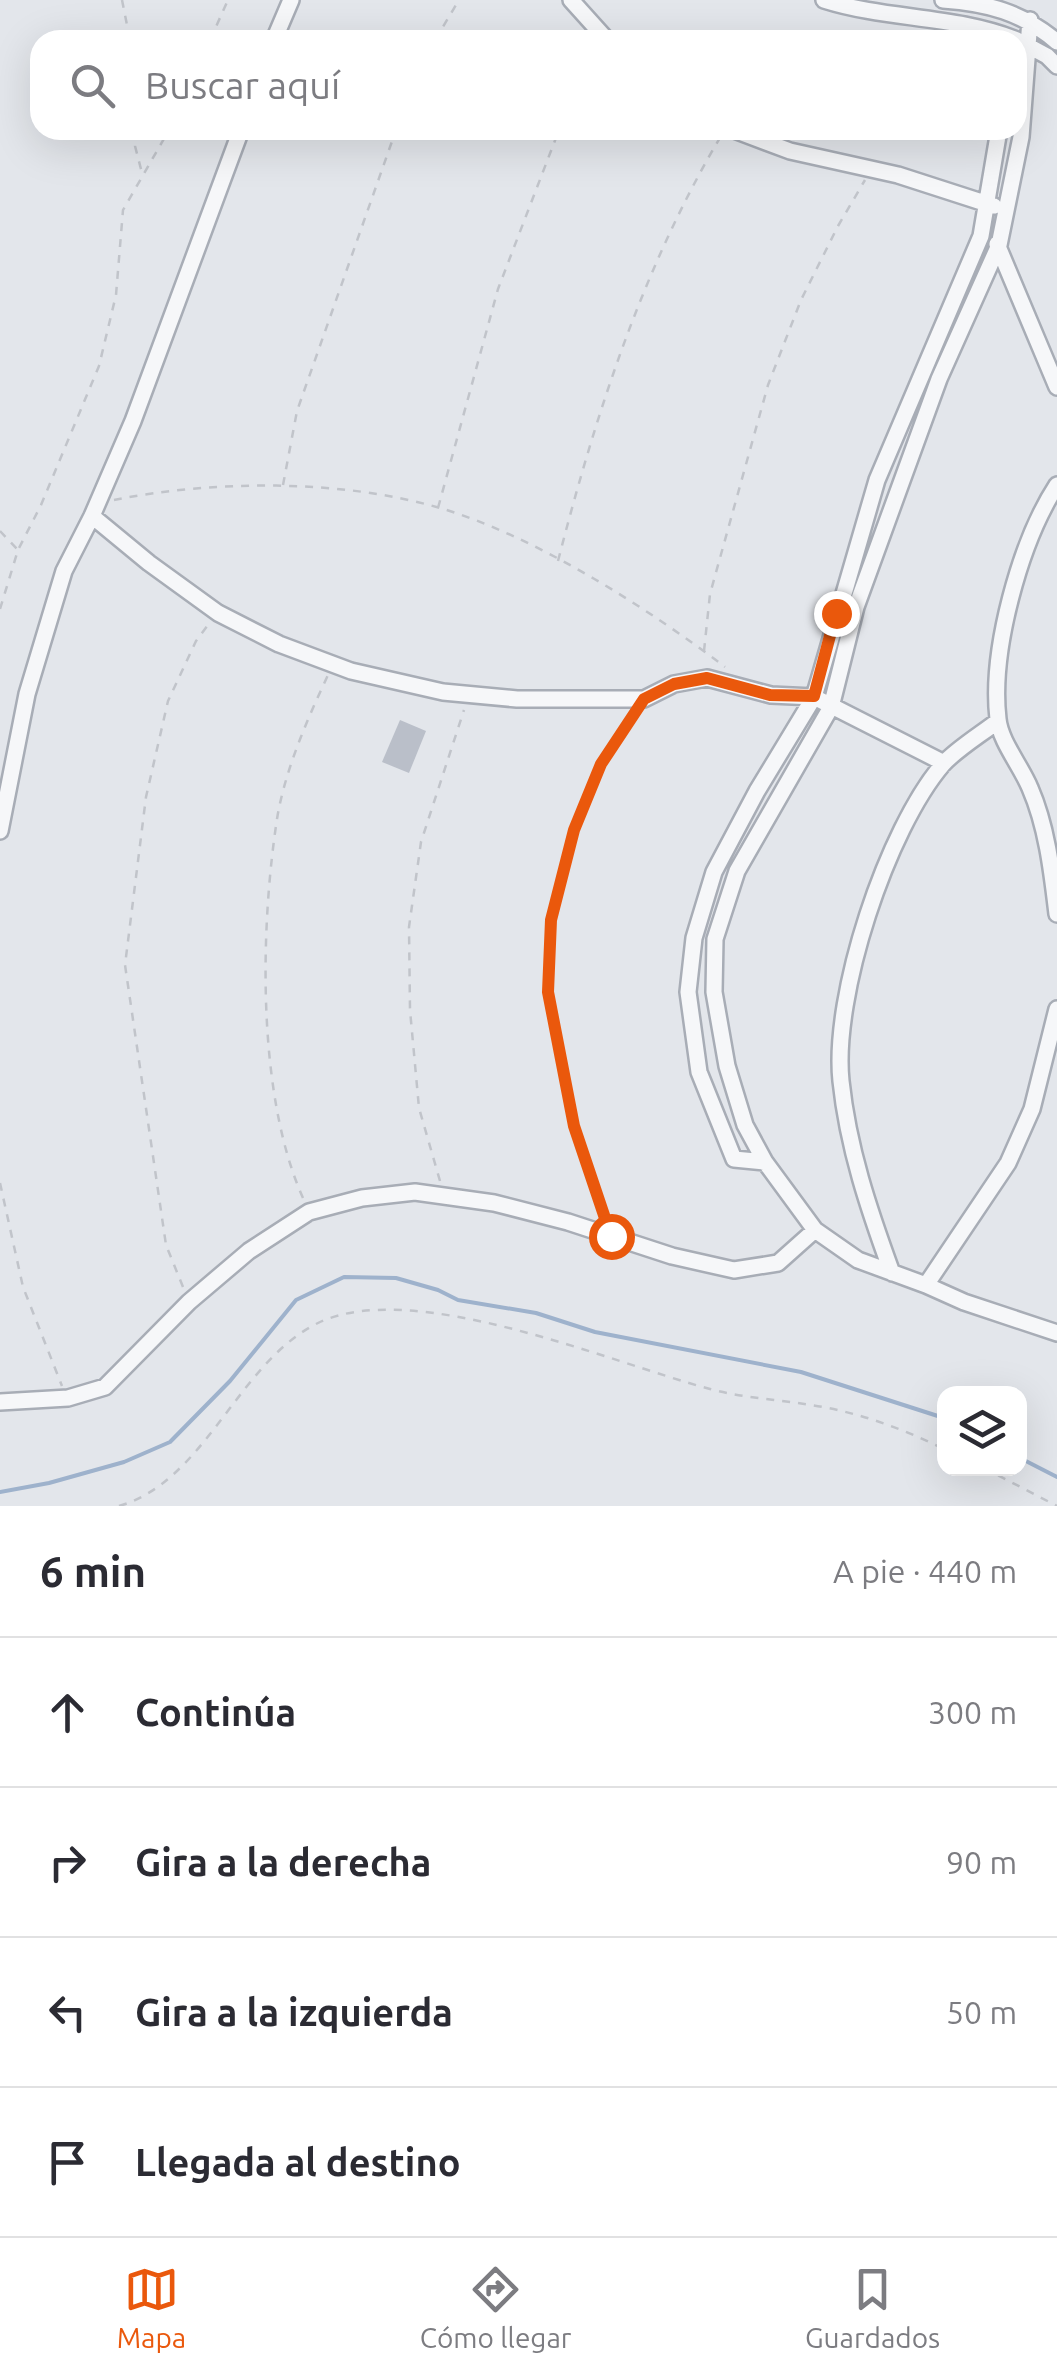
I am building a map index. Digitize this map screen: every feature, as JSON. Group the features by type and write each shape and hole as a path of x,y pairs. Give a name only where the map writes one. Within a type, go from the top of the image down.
{"street":[{"path":"278,30 291,0"},
{"path":"571,0 598,30"},
{"path":"824,0 890,16 972,24 988,30"},
{"path":"942,0 1011,12 1030,20 1056,40"},
{"path":"1011,12 1014,30"},
{"path":"1023,30 1030,20"},
{"path":"1027,47 1057,66"},
{"path":"0,832 27,694 64,571 133,421 237,140"},
{"path":"761,140 1006,212"},
{"path":"765,1162 734,1159 699,1072 688,992 694,938 714,872 814,696 877,480 981,236 998,140"},
{"path":"1019,140 999,246 939,379 869,572 856,608 832,707 737,871 715,939 714,992 726,1066 745,1124 765,1162 814,1230 858,1260 1057,1333"},
{"path":"981,236 999,246 1057,387"},
{"path":"1057,485 1044,505 1006,610 998,722 1031,791 1051,862 1057,914"},
{"path":"95,510 148,563 218,612 279,644 334,665 443,692 517,699 644,699 674,684 707,678 770,695 814,696 944,763"},
{"path":"892,1273 860,1187 840,1078 847,985 876,886 916,804 944,763 998,722"},
{"path":"926,1285 1008,1162 1032,1109 1057,1008"},
{"path":"0,1402 68,1398 105,1387 189,1302 249,1252 309,1212 362,1198 414,1192 494,1203 672,1256 734,1270 778,1263 814,1230"}],"path":[{"path":"122,0 128,30"},
{"path":"214,30 228,0"},
{"path":"441,30 459,0"},
{"path":"135,140 143,176"},
{"path":"0,608 18,550 99,366 116,296 123,210 163,140"},
{"path":"282,486 297,411 392,140"},
{"path":"438,508 498,289 556,140"},
{"path":"558,561 582,466 638,300 718,140"},
{"path":"704,651 710,594 768,384 802,300 871,170"},
{"path":"95,510 217,486 282,486 367,494 438,508 510,534 657,618 730,671"},
{"path":"0,531 18,550"},
{"path":"189,1302 166,1245 125,965 146,797 168,702 196,640 218,612"},
{"path":"309,1212 289,1166 274,1080 266,1004 268,922 278,817 304,726 334,665"},
{"path":"444,1196 419,1108 410,1010 408,927 421,842 469,694"},
{"path":"611,1236 574,1126 560,1062 548,992 551,920 574,830 587,797 601,764 644,699"},
{"path":"0,1183 22,1287 68,1398"},
{"path":"119,1506 140,1500 166,1482 295,1338 320,1322 390,1310 434,1313 524,1334 758,1400 821,1406 882,1420 937,1446"},
{"path":"999,1476 1057,1506"}],"building":[{"path":"400,720 426,731 409,773 382,762"}],"waterway":[{"path":"0,1492 124,1462 170,1442 230,1381 296,1300 344,1277 396,1278 458,1300 536,1313 595,1332 801,1372 937,1416"},
{"path":"1027,1462 1057,1477"}],"route":[{"path":"611,1236 574,1126 548,992 551,920 574,830 601,764 644,699 674,684 707,678 770,695 814,696 836,613"}]}
